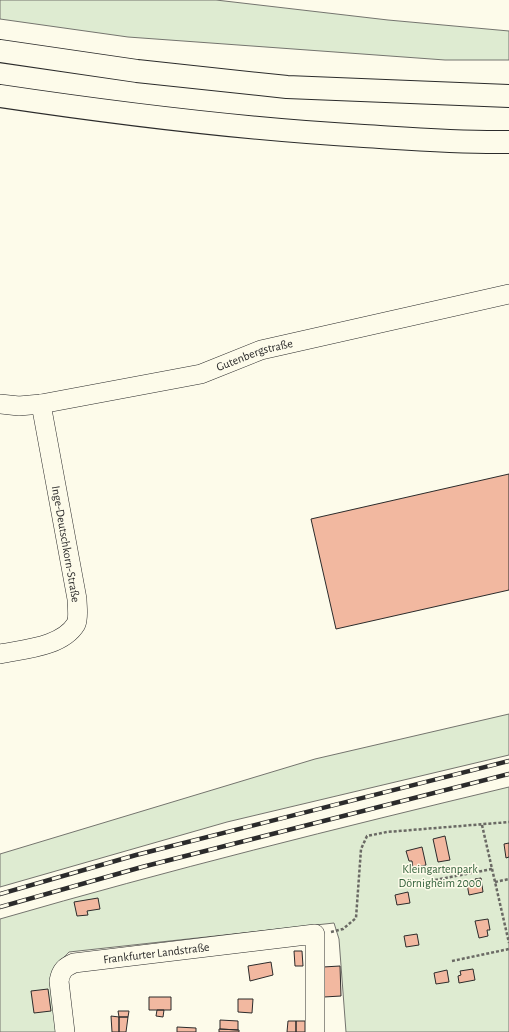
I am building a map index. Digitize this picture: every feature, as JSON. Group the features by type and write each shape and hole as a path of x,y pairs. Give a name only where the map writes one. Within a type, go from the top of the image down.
{"highway":[{"path":"0,51 137,70 287,87 509,96"},
{"path":"0,96 143,117 298,132 403,139 509,142"}],"street":[{"name":"Gutenbergstraße","path":"0,404 19,406 41,404 201,374 261,350 509,294"},
{"name":"Inge-Deutschkorn-Straße","path":"0,654 50,643 67,635 77,623 76,600 41,404"},
{"path":"315,934 315,1031"},
{"name":"Frankfurter Landstraße","path":"65,1032 59,981 60,974 65,967 74,963 315,934"}],"path":[{"path":"315,934 344,929 356,918 361,849 367,836 387,832 509,822"},
{"path":"482,825 509,943"},
{"path":"435,880 492,869"},
{"path":"495,882 509,879"},
{"path":"452,961 509,949"}],"green space":[{"path":"0,0 216,0 388,20 509,31 509,60 445,60 128,37 0,19"},
{"path":"509,714 509,755 227,822 0,887 0,854 315,759"},
{"name":"Kleingartenpark Dörnigheim 2000","path":"509,787 509,1032 346,1032 339,939 334,923 69,952 53,969 59,1032 0,1032 0,919 127,883 254,850"}],"building":[{"path":"509,474 509,590 336,629 311,519"},
{"path":"445,836 450,860 438,862 433,839"},
{"path":"509,843 509,857 506,858 504,844"},
{"path":"422,847 426,865 413,868 412,861 409,861 406,851"},
{"path":"481,878 483,892 469,895 467,884 476,882 475,879"},
{"path":"408,892 410,903 397,905 395,895"},
{"path":"98,898 100,909 87,911 88,915 77,916 74,902"},
{"path":"488,919 490,930 487,930 488,936 479,938 475,921"},
{"path":"417,934 419,945 406,947 404,936"},
{"path":"294,951 302,951 303,966 295,966"},
{"path":"271,962 273,975 250,981 248,966"},
{"path":"340,966 341,996 324,997 323,967"},
{"path":"473,969 475,980 459,983 458,976 461,975 460,971"},
{"path":"447,970 449,982 436,984 434,973"},
{"path":"48,989 51,1011 34,1013 31,991"},
{"path":"149,997 171,997 171,1010 149,1010"},
{"path":"238,999 253,999 252,1013 238,1012"},
{"path":"157,1010 164,1010 163,1017 156,1016"},
{"path":"118,1011 129,1011 128,1017 119,1017"},
{"path":"111,1016 119,1017 119,1032 112,1032"},
{"path":"119,1017 128,1017 126,1032 119,1032"},
{"path":"220,1020 238,1021 238,1030 220,1029"},
{"path":"288,1021 296,1021 296,1032 287,1032"},
{"path":"296,1021 305,1021 305,1032 296,1032"},
{"path":"177,1027 196,1028 196,1032 177,1032"},
{"path":"219,1029 239,1030 239,1032 219,1032"}],"railway":[{"path":"0,894 136,855 509,761"},
{"path":"0,907 142,867 509,774"}]}
